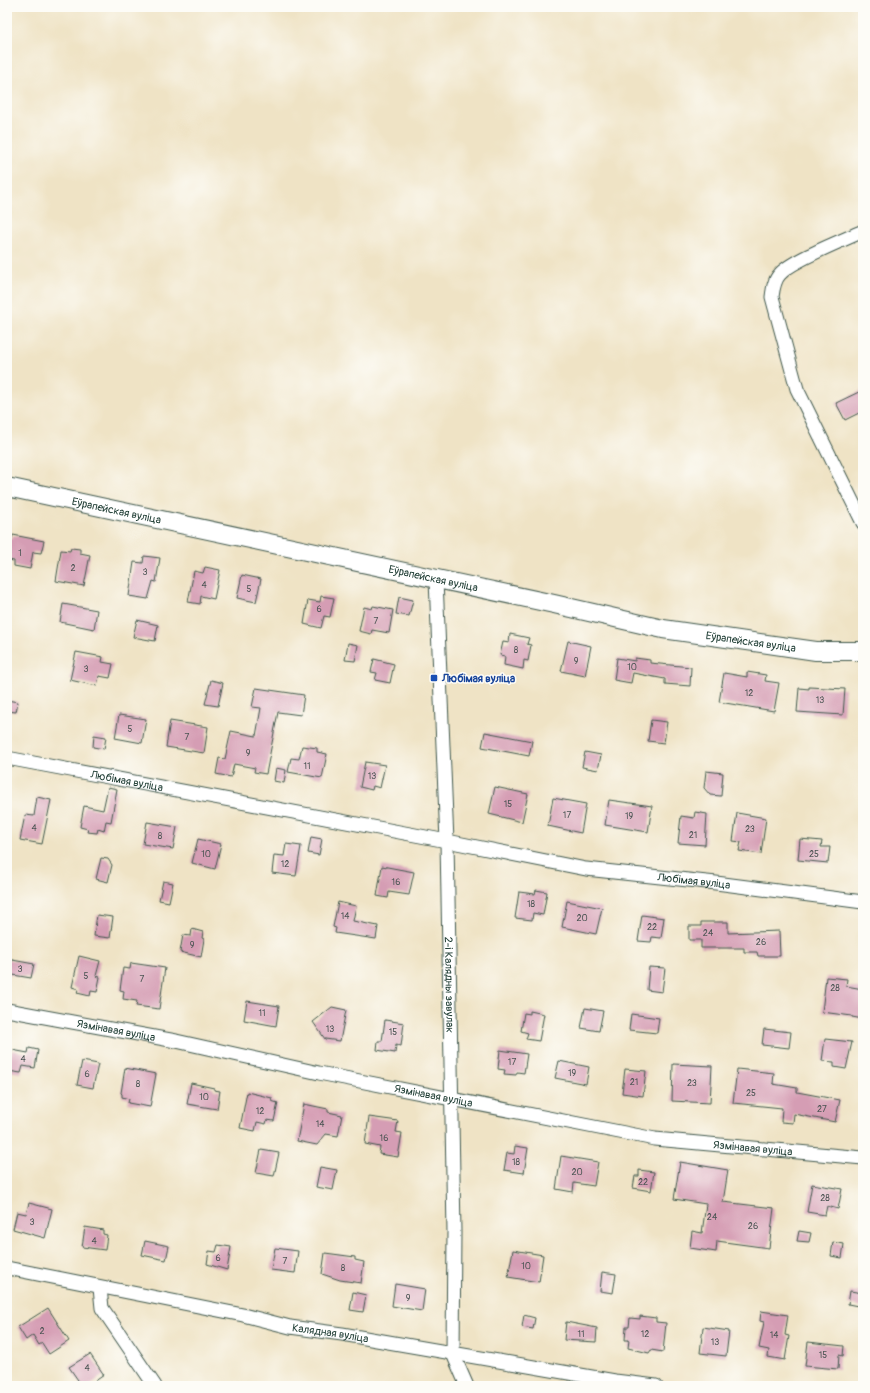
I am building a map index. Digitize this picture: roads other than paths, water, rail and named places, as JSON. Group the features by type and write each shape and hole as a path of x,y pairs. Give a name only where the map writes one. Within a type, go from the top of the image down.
{"street":[{"path":"863,231 791,266 780,274 774,284 772,297 797,389 863,524"},
{"name":"Еўрапейская вуліца","path":"7,487 436,580 554,604 663,629 816,651 863,651"},
{"name":"2-і Калядны завулак","path":"436,580 447,841 454,1232 453,1354 467,1386"},
{"name":"Любімая вуліца","path":"7,758 447,841 586,869 716,883 863,902"},
{"name":"Язмінавая вуліца","path":"7,1010 176,1041 319,1073 655,1139 863,1158"},
{"name":"Калядная вуліца","path":"7,1268 100,1288 243,1315 290,1327 342,1334 615,1381 656,1386"},
{"path":"100,1288 102,1308 155,1386"}],"place":[{"name":"Любімая вуліца","path":"434,678"}]}
